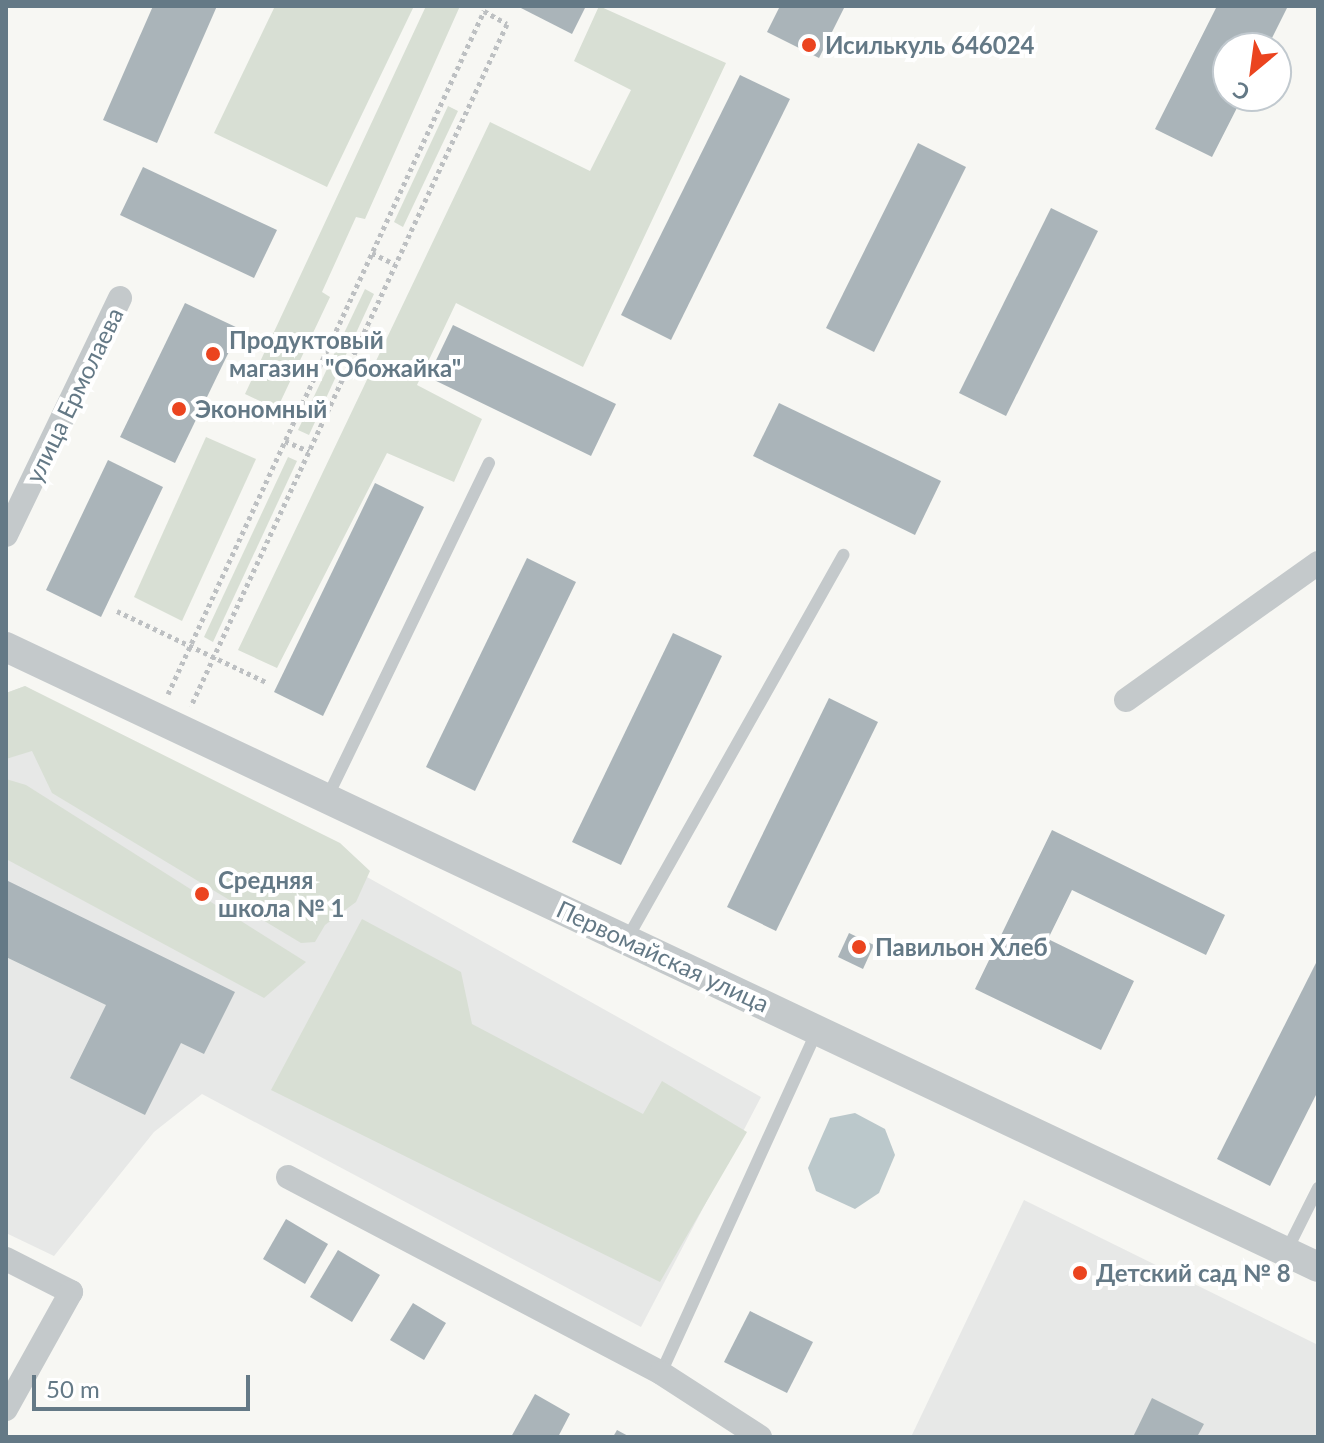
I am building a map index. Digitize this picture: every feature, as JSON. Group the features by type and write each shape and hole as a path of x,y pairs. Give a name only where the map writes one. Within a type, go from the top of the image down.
{"street":[{"name":"улица Ермолаева","path":"6,535 120,298"},
{"path":"1126,700 1318,563"},
{"name":"Первомайская улица","path":"6,647 328,796 1318,1267"},
{"path":"288,1177 661,1373 760,1437"},
{"path":"6,1259 71,1292 6,1409"}],"lane":[{"path":"328,796 489,463"},
{"path":"627,939 843,555"},
{"path":"661,1373 817,1029"},
{"path":"1286,1252 1318,1188"}],"path":[{"path":"484,11 507,24 213,657 169,723 190,645 484,11"},
{"path":"372,253 395,264"},
{"path":"285,441 309,451"},
{"path":"117,611 266,682"}],"shaded area":[{"path":"275,6 414,6 327,187 214,133"},
{"path":"426,6 460,6 365,219 356,217 322,292 330,297 277,409 245,394"},
{"path":"599,6 726,63 583,367 456,303 417,385 482,419 454,482 387,453 277,668 238,650 490,122 590,171 631,90 574,61"},
{"path":"448,106 458,111 403,227 394,222"},
{"path":"365,289 374,294 309,435 298,430"},
{"path":"206,437 256,459 182,621 134,597"},
{"path":"288,457 297,461 213,642 204,637"},
{"name":"Средняя школа № 1","path":"25,686 761,1097 641,1327 202,1094 154,1132 54,1256 6,1233 6,693"},
{"path":"25,686 340,843 370,871 356,902 325,925 315,942 301,943 52,793 32,751 6,759 6,693"},
{"path":"6,779 26,785 306,962 264,998 6,859"},
{"path":"362,919 461,972 472,1024 643,1114 662,1081 747,1132 660,1282 271,1090"},
{"path":"855,1113 885,1129 895,1155 879,1193 855,1209 816,1191 808,1168 830,1118"},
{"name":"Детский сад № 8","path":"1024,1200 1318,1345 1318,1437 911,1437"}],"building":[{"path":"153,6 217,6 157,143 103,120"},
{"path":"517,6 586,6 572,34"},
{"name":"Исилькуль 646024","path":"780,6 845,6 819,58 767,32"},
{"path":"1217,6 1288,6 1275,32 1212,32 1212,112 1235,112 1212,157 1155,129"},
{"path":"740,75 790,99 671,340 621,315"},
{"path":"918,143 966,167 874,352 826,328"},
{"path":"143,167 277,230 254,278 120,215"},
{"path":"1051,208 1098,231 1006,416 959,393"},
{"path":"185,303 240,329 175,463 120,437"},
{"path":"453,325 616,404 591,456 428,377"},
{"path":"779,403 941,481 915,535 753,456"},
{"path":"108,460 163,487 101,617 46,590"},
{"path":"375,483 424,507 323,716 274,692"},
{"path":"527,558 576,582 475,791 426,767"},
{"path":"673,633 722,656 621,865 572,842"},
{"path":"829,698 878,722 776,931 727,907"},
{"path":"1052,830 1225,915 1206,955 1072,890 1048,939 1134,981 1101,1050 975,989"},
{"path":"6,880 235,992 204,1054 181,1043 145,1115 70,1078 106,1005 6,957"},
{"path":"849,933 874,945 863,969 838,957"},
{"path":"1318,959 1318,1091 1270,1186 1217,1159"},
{"path":"286,1219 328,1244 305,1284 263,1259"},
{"path":"338,1250 380,1275 352,1322 310,1297"},
{"path":"413,1303 446,1323 424,1360 390,1340"},
{"path":"750,1311 813,1342 787,1393 724,1362"},
{"path":"535,1394 570,1414 558,1437 511,1437"},
{"path":"1152,1398 1204,1424 1197,1437 1133,1437"},
{"path":"617,1430 630,1437 613,1437"}],"place":[{"name":"Исилькуль 646024","path":"809,45"},
{"name":"Продуктовый магазин \"Обожайка\"","path":"213,354"},
{"name":"Экономный","path":"179,409"},
{"name":"Средняя школа № 1","path":"202,894"},
{"name":"Павильон Хлеб","path":"859,947"},
{"name":"Детский сад № 8","path":"1080,1273"}]}
